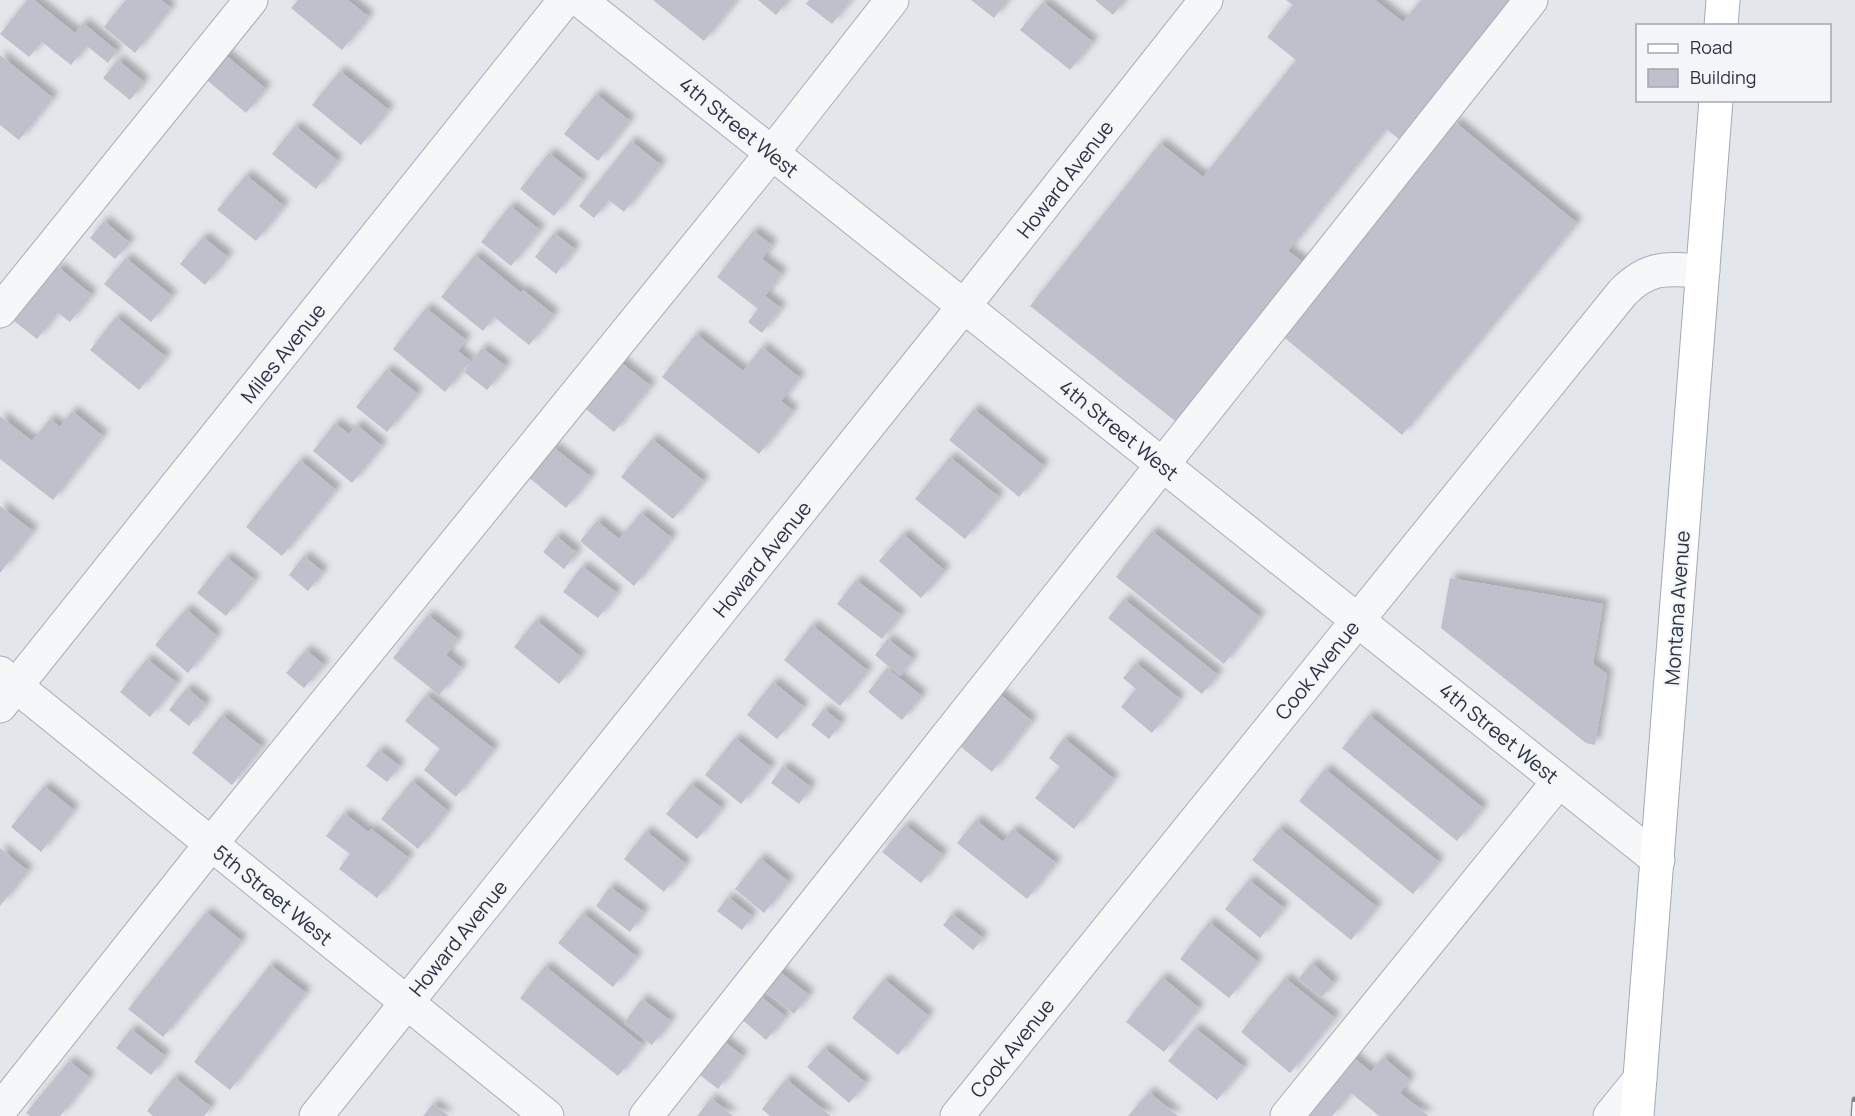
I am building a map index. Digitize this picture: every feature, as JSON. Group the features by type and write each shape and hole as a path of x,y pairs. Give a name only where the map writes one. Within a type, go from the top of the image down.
{"main road":[{"path":"1722,24 1723,0"},
{"name":"Montana Avenue","path":"1637,1116 1716,102"}],"street":[{"path":"0,311 251,0"},
{"name":"Miles Avenue","path":"5,688 565,0"},
{"name":"4th Street West","path":"580,0 1658,860"},
{"path":"0,1110 212,844 772,153 892,0"},
{"name":"Howard Avenue","path":"316,1116 1206,0"},
{"path":"646,1116 1531,0"},
{"name":"Cook Avenue","path":"957,1116 1623,292 1635,279 1648,273 1667,269 1703,271"},
{"name":"5th Street West","path":"5,688 212,844 548,1116"},
{"path":"1287,1116 1559,781"},
{"path":"1610,1116 1640,1078"}],"building":[{"path":"27,0 34,0 75,33 83,23 117,51 108,63 87,46 71,65 42,42 29,57 0,34"},
{"path":"126,0 161,0 171,8 135,53 104,27"},
{"path":"298,0 348,0 369,17 342,50 291,8"},
{"path":"653,0 735,0 736,1 704,41"},
{"path":"758,0 788,0 776,15"},
{"path":"809,0 850,1 832,24 806,4"},
{"path":"971,0 1008,0 994,18"},
{"path":"1095,0 1125,0 1113,15"},
{"path":"1286,0 1375,0 1403,22 1421,0 1509,0 1399,139 1386,129 1288,251 1306,264 1179,424 1030,306 1160,143 1203,177 1296,60 1267,37 1293,5"},
{"path":"1043,2 1093,42 1070,70 1020,30"},
{"path":"222,52 266,89 246,113 202,76"},
{"path":"0,55 53,98 19,140 0,125"},
{"path":"118,60 144,82 130,100 103,78"},
{"path":"340,71 389,110 361,145 312,105"},
{"path":"596,94 630,121 598,161 564,134"},
{"path":"1455,122 1577,223 1402,435 1280,334"},
{"path":"295,126 338,161 316,189 272,154"},
{"path":"631,141 661,165 624,212 609,200 594,218 579,206"},
{"path":"549,153 583,180 554,216 520,189"},
{"path":"246,175 284,206 256,241 217,210"},
{"path":"510,206 540,230 511,266 481,242"},
{"path":"104,221 130,243 115,259 90,238"},
{"path":"753,231 772,245 762,259 782,274 765,296 781,308 762,333 748,322 758,309 717,277"},
{"path":"554,233 575,249 556,274 535,257"},
{"path":"203,237 228,257 205,285 180,264"},
{"path":"475,255 521,293 523,290 554,315 529,345 494,317 483,331 441,297"},
{"path":"126,258 172,296 151,322 104,284"},
{"path":"58,267 92,295 70,322 58,313 37,339 14,321"},
{"path":"426,308 466,340 458,351 470,361 445,392 393,349"},
{"path":"116,317 166,357 139,390 90,350"},
{"path":"696,334 743,371 762,347 800,378 781,401 793,411 759,454 662,377"},
{"path":"482,348 506,366 487,390 464,372"},
{"path":"619,361 651,386 614,432 582,406"},
{"path":"387,369 418,394 387,432 356,407"},
{"path":"974,409 1044,466 1019,497 949,440"},
{"path":"72,411 103,436 53,500 0,459 0,416 32,441 50,419 60,427"},
{"path":"335,423 349,434 357,425 382,446 352,483 313,451"},
{"path":"652,439 704,481 673,519 621,477"},
{"path":"553,447 591,477 566,508 528,477"},
{"path":"950,457 999,497 965,539 915,499"},
{"path":"300,460 336,490 282,556 246,527"},
{"path":"0,506 33,531 0,573"},
{"path":"641,513 672,538 634,586 580,541 597,521 619,539"},
{"path":"1152,531 1260,617 1224,664 1116,577"},
{"path":"903,534 945,571 921,598 879,561"},
{"path":"556,536 577,553 564,569 543,552"},
{"path":"304,556 323,572 308,591 289,575"},
{"path":"226,557 255,580 226,616 197,593"},
{"path":"582,566 617,593 598,618 563,592"},
{"path":"1450,578 1603,604 1593,664 1607,674 1595,745 1586,743 1441,628"},
{"path":"856,580 901,615 882,639 837,604"},
{"path":"1124,599 1218,675 1202,694 1108,618"},
{"path":"186,609 217,636 188,673 155,645"},
{"path":"428,615 458,639 446,655 462,668 439,695 393,658"},
{"path":"536,620 581,657 559,684 514,647"},
{"path":"812,625 868,671 840,706 784,660"},
{"path":"888,639 913,659 900,676 875,655"},
{"path":"306,650 324,665 304,688 286,673"},
{"path":"147,659 177,683 150,717 120,692"},
{"path":"1136,663 1180,699 1152,733 1121,707 1136,689 1123,678"},
{"path":"887,668 922,696 902,720 868,692"},
{"path":"773,682 804,707 777,739 747,715"},
{"path":"187,688 206,704 189,726 169,710"},
{"path":"997,692 1032,721 992,772 956,743"},
{"path":"426,695 494,749 456,797 424,770 440,749 405,721"},
{"path":"824,709 841,723 829,739 811,725"},
{"path":"222,715 262,747 232,785 192,753"},
{"path":"1369,715 1483,808 1457,841 1342,748"},
{"path":"735,738 771,767 741,804 705,775"},
{"path":"1064,738 1114,779 1074,829 1035,798 1060,767 1049,758"},
{"path":"379,750 400,766 387,782 366,766"},
{"path":"783,766 811,787 799,804 771,783"},
{"path":"1325,769 1439,862 1413,894 1299,801"},
{"path":"412,781 448,811 418,849 381,819"},
{"path":"691,784 722,808 697,839 666,814"},
{"path":"44,786 74,810 41,852 11,827"},
{"path":"344,813 368,832 371,829 409,858 377,898 339,869 350,854 326,836"},
{"path":"976,820 1003,842 1013,829 1056,863 1027,899 957,843"},
{"path":"905,825 943,855 921,883 882,852"},
{"path":"1279,828 1377,907 1351,940 1252,860"},
{"path":"646,831 686,864 664,892 624,859"},
{"path":"0,848 28,871 0,906"},
{"path":"760,858 789,882 764,913 735,889"},
{"path":"1249,880 1284,908 1260,938 1225,909"},
{"path":"610,887 644,912 630,932 596,906"},
{"path":"728,897 752,916 742,930 717,911"},
{"path":"206,912 242,941 163,1037 128,1009"},
{"path":"583,913 637,957 613,987 558,943"},
{"path":"952,914 983,938 973,950 943,925"},
{"path":"1209,922 1258,962 1229,998 1180,959"},
{"path":"1312,963 1334,983 1321,998 1298,979"},
{"path":"270,965 306,993 230,1090 194,1062"},
{"path":"545,966 643,1045 618,1076 520,998"},
{"path":"774,967 809,995 794,1014 759,986"},
{"path":"1162,977 1199,1008 1164,1052 1126,1022"},
{"path":"1285,978 1335,1018 1290,1073 1241,1032"},
{"path":"884,979 929,1016 898,1055 852,1018"},
{"path":"759,995 786,1017 766,1040 740,1018"},
{"path":"642,999 671,1021 652,1045 624,1023"},
{"path":"1195,1028 1244,1067 1217,1100 1168,1061"},
{"path":"131,1029 165,1056 151,1075 116,1048"},
{"path":"721,1039 743,1056 718,1089 696,1072"},
{"path":"824,1048 866,1083 849,1103 807,1067"},
{"path":"1348,1053 1371,1072 1383,1057 1410,1080 1400,1093 1429,1116 1379,1116 1351,1093 1332,1116 1297,1116"},
{"path":"69,1061 90,1078 60,1116 30,1116 26,1113"},
{"path":"174,1077 211,1107 204,1116 153,1116 147,1111"},
{"path":"786,1079 831,1116 770,1116 762,1109"},
{"path":"1149,1092 1178,1116 1128,1116"},
{"path":"711,1098 733,1116 697,1116"},
{"path":"433,1104 449,1116 423,1116"}],"railway":[{"path":"1854,1116 1855,1100"}]}
